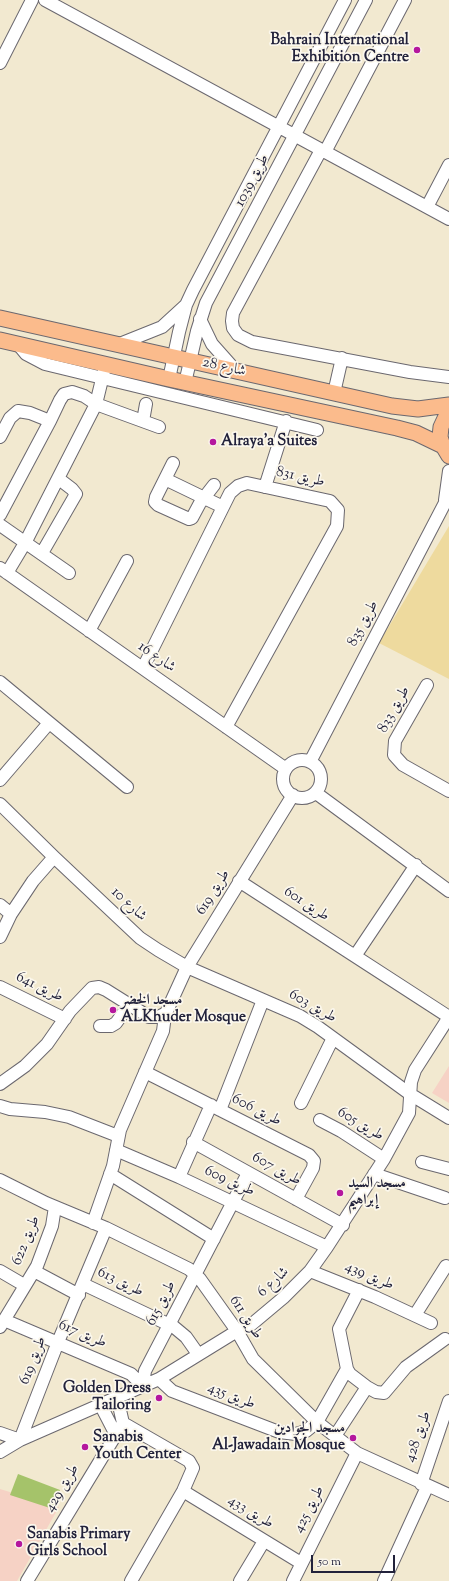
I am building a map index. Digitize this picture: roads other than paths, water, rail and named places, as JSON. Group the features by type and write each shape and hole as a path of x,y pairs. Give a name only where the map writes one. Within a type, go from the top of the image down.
{"main road":[{"name":"شارع 28","path":"0,318 405,408 432,408 449,405"},
{"name":"شارع 28","path":"0,340 185,383 402,429 416,433 448,459"},
{"path":"448,459 440,437 441,427 449,410"}],"street":[{"path":"0,62 32,0"},
{"path":"46,0 449,219"},
{"name":"طريق 1039","path":"169,379 173,356 186,305 345,0"},
{"name":"طريق 1039","path":"185,383 200,319 206,303 366,0"},
{"path":"405,0 233,313 232,321 233,328 238,335 252,342 410,372 449,377"},
{"path":"427,207 449,165"},
{"path":"117,345 162,326 186,305"},
{"path":"200,319 212,344 236,371"},
{"path":"16,343 26,354 38,362 101,378 148,396 286,421 317,430"},
{"path":"334,393 342,358"},
{"name":"شارع 16","path":"106,364 101,378 96,404 25,543 4,571 286,770"},
{"path":"0,515 64,394 72,392 78,394 96,404 160,427"},
{"path":"143,421 148,396"},
{"path":"0,437 10,418 18,411 30,413 50,421"},
{"path":"265,487 286,421"},
{"name":"طريق 835","path":"310,762 399,593 447,497 448,459"},
{"path":"173,463 155,502 185,519 192,518 214,485"},
{"path":"42,553 76,494 72,488 59,479"},
{"path":"165,479 223,507"},
{"name":"طريق 831","path":"143,668 230,493 238,486 247,483 330,501 338,510 337,526 226,727"},
{"path":"0,525 69,573"},
{"path":"89,631 127,561"},
{"path":"0,682 127,787"},
{"name":"طريق 833","path":"427,685 395,741 394,755 403,765 449,791"},
{"path":"0,780 49,723"},
{"path":"294,762 310,762 315,766 321,776 321,782 316,793 312,796 302,798 293,795 285,787 284,781 286,770 294,762"},
{"path":"316,793 448,887"},
{"name":"طريق 619","path":"93,1223 110,1174 118,1136 164,1027 165,1013 187,967 293,795"},
{"name":"شارع 10","path":"0,804 140,938 187,967"},
{"path":"0,937 11,914 43,867 54,857"},
{"path":"355,956 416,865"},
{"name":"طريق 601","path":"239,882 449,1017"},
{"path":"0,905 11,914"},
{"name":"طريق 603","path":"187,967 300,1016 410,1094 449,1118"},
{"name":"طريق 641","path":"0,987 67,1015 47,1044 25,1066 0,1084"},
{"path":"67,1015 85,993 92,988 99,987 149,1017 165,1013"},
{"path":"179,1176 193,1142 215,1108 263,1000"},
{"path":"100,1026 111,1026 116,1023 129,1005"},
{"name":"شارع 6","path":"0,1452 20,1440 159,1379 198,1354 252,1324 283,1298 310,1271 328,1247 384,1159 409,1113 411,1082 415,1070 449,1017"},
{"path":"301,1103 333,1038"},
{"name":"طريق 606","path":"145,1072 309,1155 314,1161 313,1168 296,1199"},
{"path":"0,1106 10,1109 45,1112 69,1118 118,1136"},
{"name":"طريق 605","path":"320,1120 341,1131 384,1159"},
{"name":"طريق 607","path":"193,1142 343,1225"},
{"name":"طريق 609","path":"116,1150 179,1176 328,1247"},
{"path":"422,1162 449,1169"},
{"name":"طريق 615","path":"145,1385 144,1378 146,1371 195,1273 214,1240 248,1173"},
{"path":"110,1174 214,1240"},
{"path":"374,1174 445,1198"},
{"name":"طريق 611","path":"0,1180 55,1207 106,1228 182,1265 195,1273 237,1331 247,1350 260,1367 317,1422 357,1453 424,1485 449,1495"},
{"name":"طريق 622","path":"2,1324 24,1285 34,1271 52,1226 55,1207"},
{"name":"طريق 619","path":"20,1440 58,1342 106,1228"},
{"path":"415,1316 446,1266"},
{"path":"0,1271 24,1285"},
{"path":"34,1271 81,1289"},
{"name":"طريق 439","path":"310,1271 359,1290 431,1323"},
{"name":"طريق 613","path":"81,1289 169,1325 182,1334 198,1354"},
{"path":"359,1290 339,1329 347,1369 350,1374 367,1387 376,1392 384,1393 406,1367 445,1344"},
{"name":"طريق 617","path":"2,1324 58,1342 131,1374 145,1385"},
{"path":"317,1422 347,1369"},
{"name":"طريق 435","path":"159,1379 172,1391 284,1434 301,1433 317,1422"},
{"path":"335,1436 367,1387"},
{"path":"117,1397 122,1423 189,1461 193,1472 131,1581"},
{"name":"طريق 428","path":"384,1581 424,1485 449,1400"},
{"path":"100,1404 115,1433"},
{"name":"طريق 429","path":"27,1581 122,1423"},
{"path":"0,1433 20,1440"},
{"name":"طريق 425","path":"293,1581 301,1562 357,1453"},
{"name":"طريق 433","path":"183,1491 301,1562"},
{"path":"240,1581 264,1540"}],"place":[{"name":"Bahrain International Exhibition Centre","path":"417,50"},
{"name":"Alraya'a Suites","path":"213,442"},
{"name":"مسجد الخضر ALKhuder Mosque","path":"113,1010"},
{"name":"مسجد السيد إبراهيم","path":"340,1193"},
{"name":"Golden Dress Tailoring","path":"159,1398"},
{"name":"مسجد الجوادين Al-Jawadain Mosque","path":"353,1438"},
{"name":"Sanabis Youth Center","path":"85,1447"},
{"name":"Sanabis Primary Girls School","path":"19,1544"}]}
